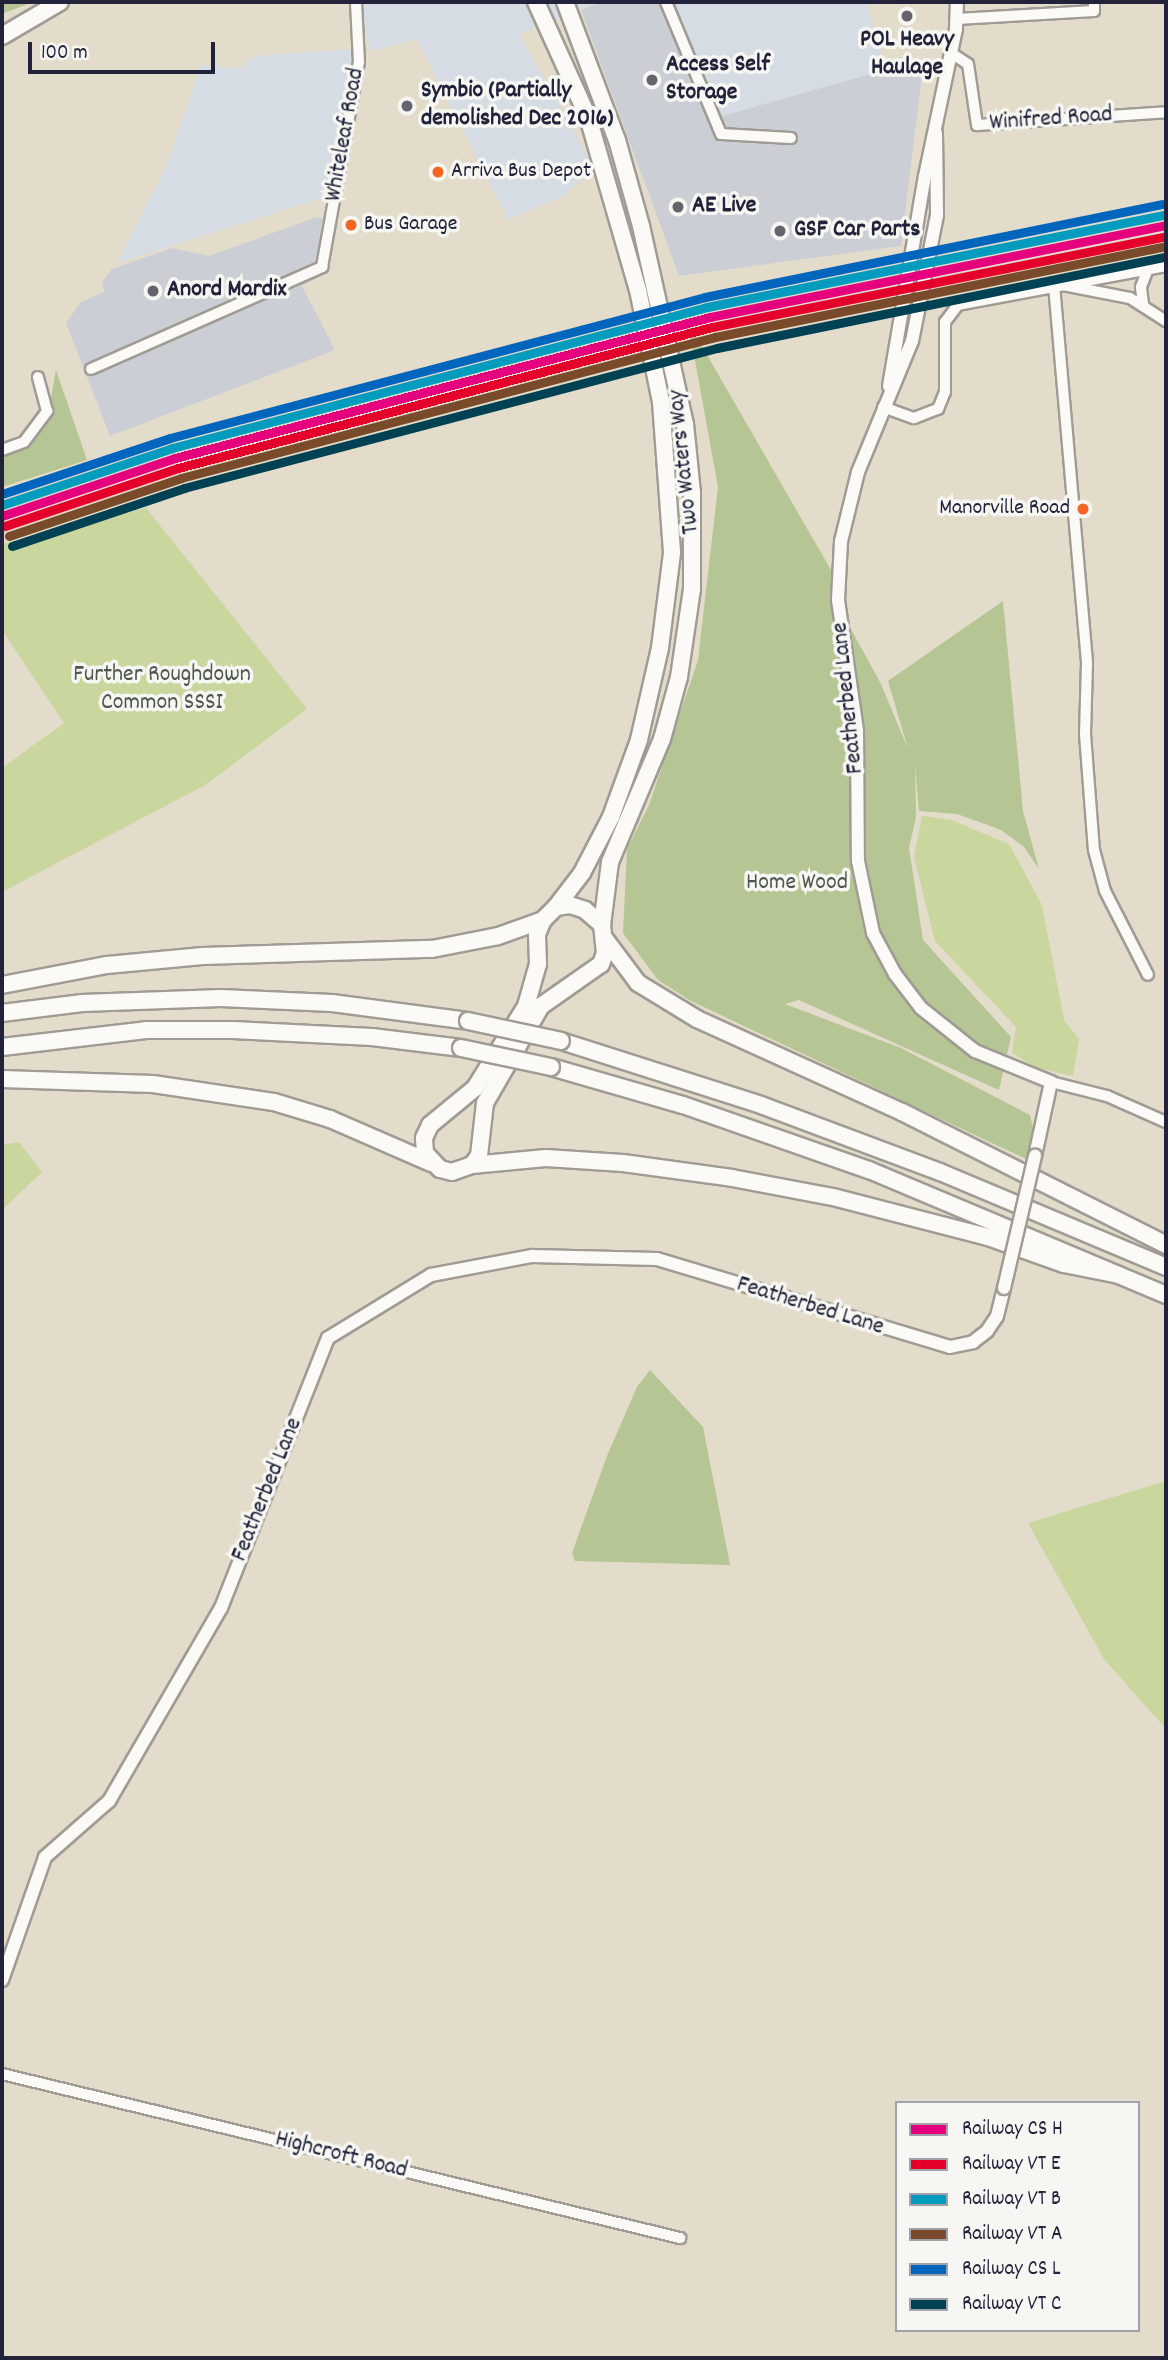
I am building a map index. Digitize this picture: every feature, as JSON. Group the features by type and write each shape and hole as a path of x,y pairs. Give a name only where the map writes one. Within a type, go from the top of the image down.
{"main road":[{"path":"2,36 35,12 60,2"},
{"path":"528,2 554,38"},
{"name":"Two Waters Way","path":"536,2 554,38 607,171 638,290 651,351 668,468 672,553 667,609 653,687 624,785 582,873 543,920"},
{"path":"545,2 554,38"},
{"name":"Two Waters Way","path":"472,1165 479,1156 485,1103 541,1006 601,964 610,862 662,739 690,618 692,492 670,347 617,140 565,2"},
{"path":"556,907 585,909 638,983 707,1024 902,1112 1166,1245"},
{"path":"2,985 107,965 202,956 432,949 498,936 543,920"},
{"path":"434,1164 425,1153 424,1138 430,1125 470,1097 526,1006 538,964 537,933 543,920"},
{"path":"2,1013 82,1003 221,998 332,1003 468,1021 561,1041 658,1069 787,1115 952,1177 1166,1267"},
{"path":"2,1047 146,1030 233,1030 359,1036 461,1048 551,1067 683,1105 869,1170 1166,1295"},
{"path":"2,1079 153,1084 274,1102 330,1119 452,1172 472,1165 559,1159 623,1163 732,1178 834,1197 988,1237 1064,1264 1119,1275"}],"street":[{"name":"Whiteleaf Road","path":"91,369 322,267 359,62 356,2"},
{"path":"666,2 721,134 791,138"},
{"name":"Featherbed Lane","path":"888,393 912,247 957,19 957,2"},
{"path":"957,19 1094,6"},
{"name":"Winifred Road","path":"951,53 968,64 977,125 1166,112"},
{"name":"Featherbed Lane","path":"2,1980 45,1857 109,1801 221,1608 328,1339 431,1275 531,1256 657,1259 950,1347 973,1342 987,1331 997,1316 1051,1082 975,1051 934,1021 895,974 866,910 858,861 857,730 838,576 852,490 888,393 912,341 935,226 936,133"},
{"path":"883,407 914,418 938,409 946,392 945,322 958,305 1056,284 1166,266"},
{"path":"1143,304 1141,287 1148,269"},
{"path":"1056,284 1143,304 1166,321"},
{"path":"1056,284 1087,663 1085,734 1094,850 1105,891 1148,975"},
{"path":"2,450 24,442 47,411 37,377"},
{"path":"1051,1082 1107,1097 1166,1122"},
{"name":"Highcroft Road","path":"2,2074 680,2238"}],"shaded area":[{"path":"361,2 602,2 519,34 595,169 563,196 508,220 417,39 370,51"},
{"path":"602,2 675,2 719,117 924,59 901,246 679,276 581,10"},
{"path":"675,2 866,2 886,70 719,117"},
{"path":"351,49 350,97 322,198 117,263 166,167 201,65 240,69 254,56"},
{"path":"317,217 338,222 327,272 302,286 335,350 110,436 66,323 81,302 104,292 102,282 112,269 172,248 209,256"}],"green space":[{"path":"2,2 33,2 2,14"},
{"name":"Home Wood","path":"688,322 831,570 835,600 881,684 908,749 888,681 1003,601 1023,811 1039,869 1024,847 1001,830 957,814 919,811 915,765 916,817 909,848 923,940 1011,1037 999,1090 799,1000 785,1004 901,1048 1030,1115 1033,1128 1026,1159 691,1001 658,980 623,933 627,849 649,805 698,660 718,487"},
{"path":"56,370 87,460 2,487 2,454 25,446 47,420"},
{"name":"Further Roughdown Common SSSI","path":"146,508 307,709 207,784 2,892 2,768 64,723 2,630 2,544"},
{"path":"922,816 951,820 1009,844 1042,905 1064,1020 1079,1039 1073,1076 1037,1068 1012,1053 1016,1027 935,941 914,857"},
{"path":"19,1142 42,1172 2,1210 2,1145"},
{"path":"650,1370 703,1427 730,1565 575,1561 572,1553 607,1456 637,1387"},
{"path":"1166,1481 1166,1729 1104,1659 1028,1523"}],"transit line":[{"path":"2,494 170,438 705,297 1162,204"},
{"path":"2,505 172,448 707,307 1164,215"},
{"path":"2,516 175,458 710,317 1166,225"},
{"path":"5,526 178,468 712,327 1166,236"},
{"path":"9,536 181,478 715,337 1166,246"},
{"path":"12,546 184,488 717,348 1166,257"}],"place":[{"name":"POL Heavy Haulage","path":"907,16"},
{"name":"Access Self Storage","path":"652,80"},
{"name":"Symbio (Partially demolished Dec 2016)","path":"407,106"},
{"name":"Arriva Bus Depot","path":"438,172"},
{"name":"AE Live","path":"678,207"},
{"name":"Bus Garage","path":"351,225"},
{"name":"GSF Car Parts","path":"780,231"},
{"name":"Anord Mardix","path":"153,291"},
{"name":"Manorville Road","path":"1083,509"}]}
